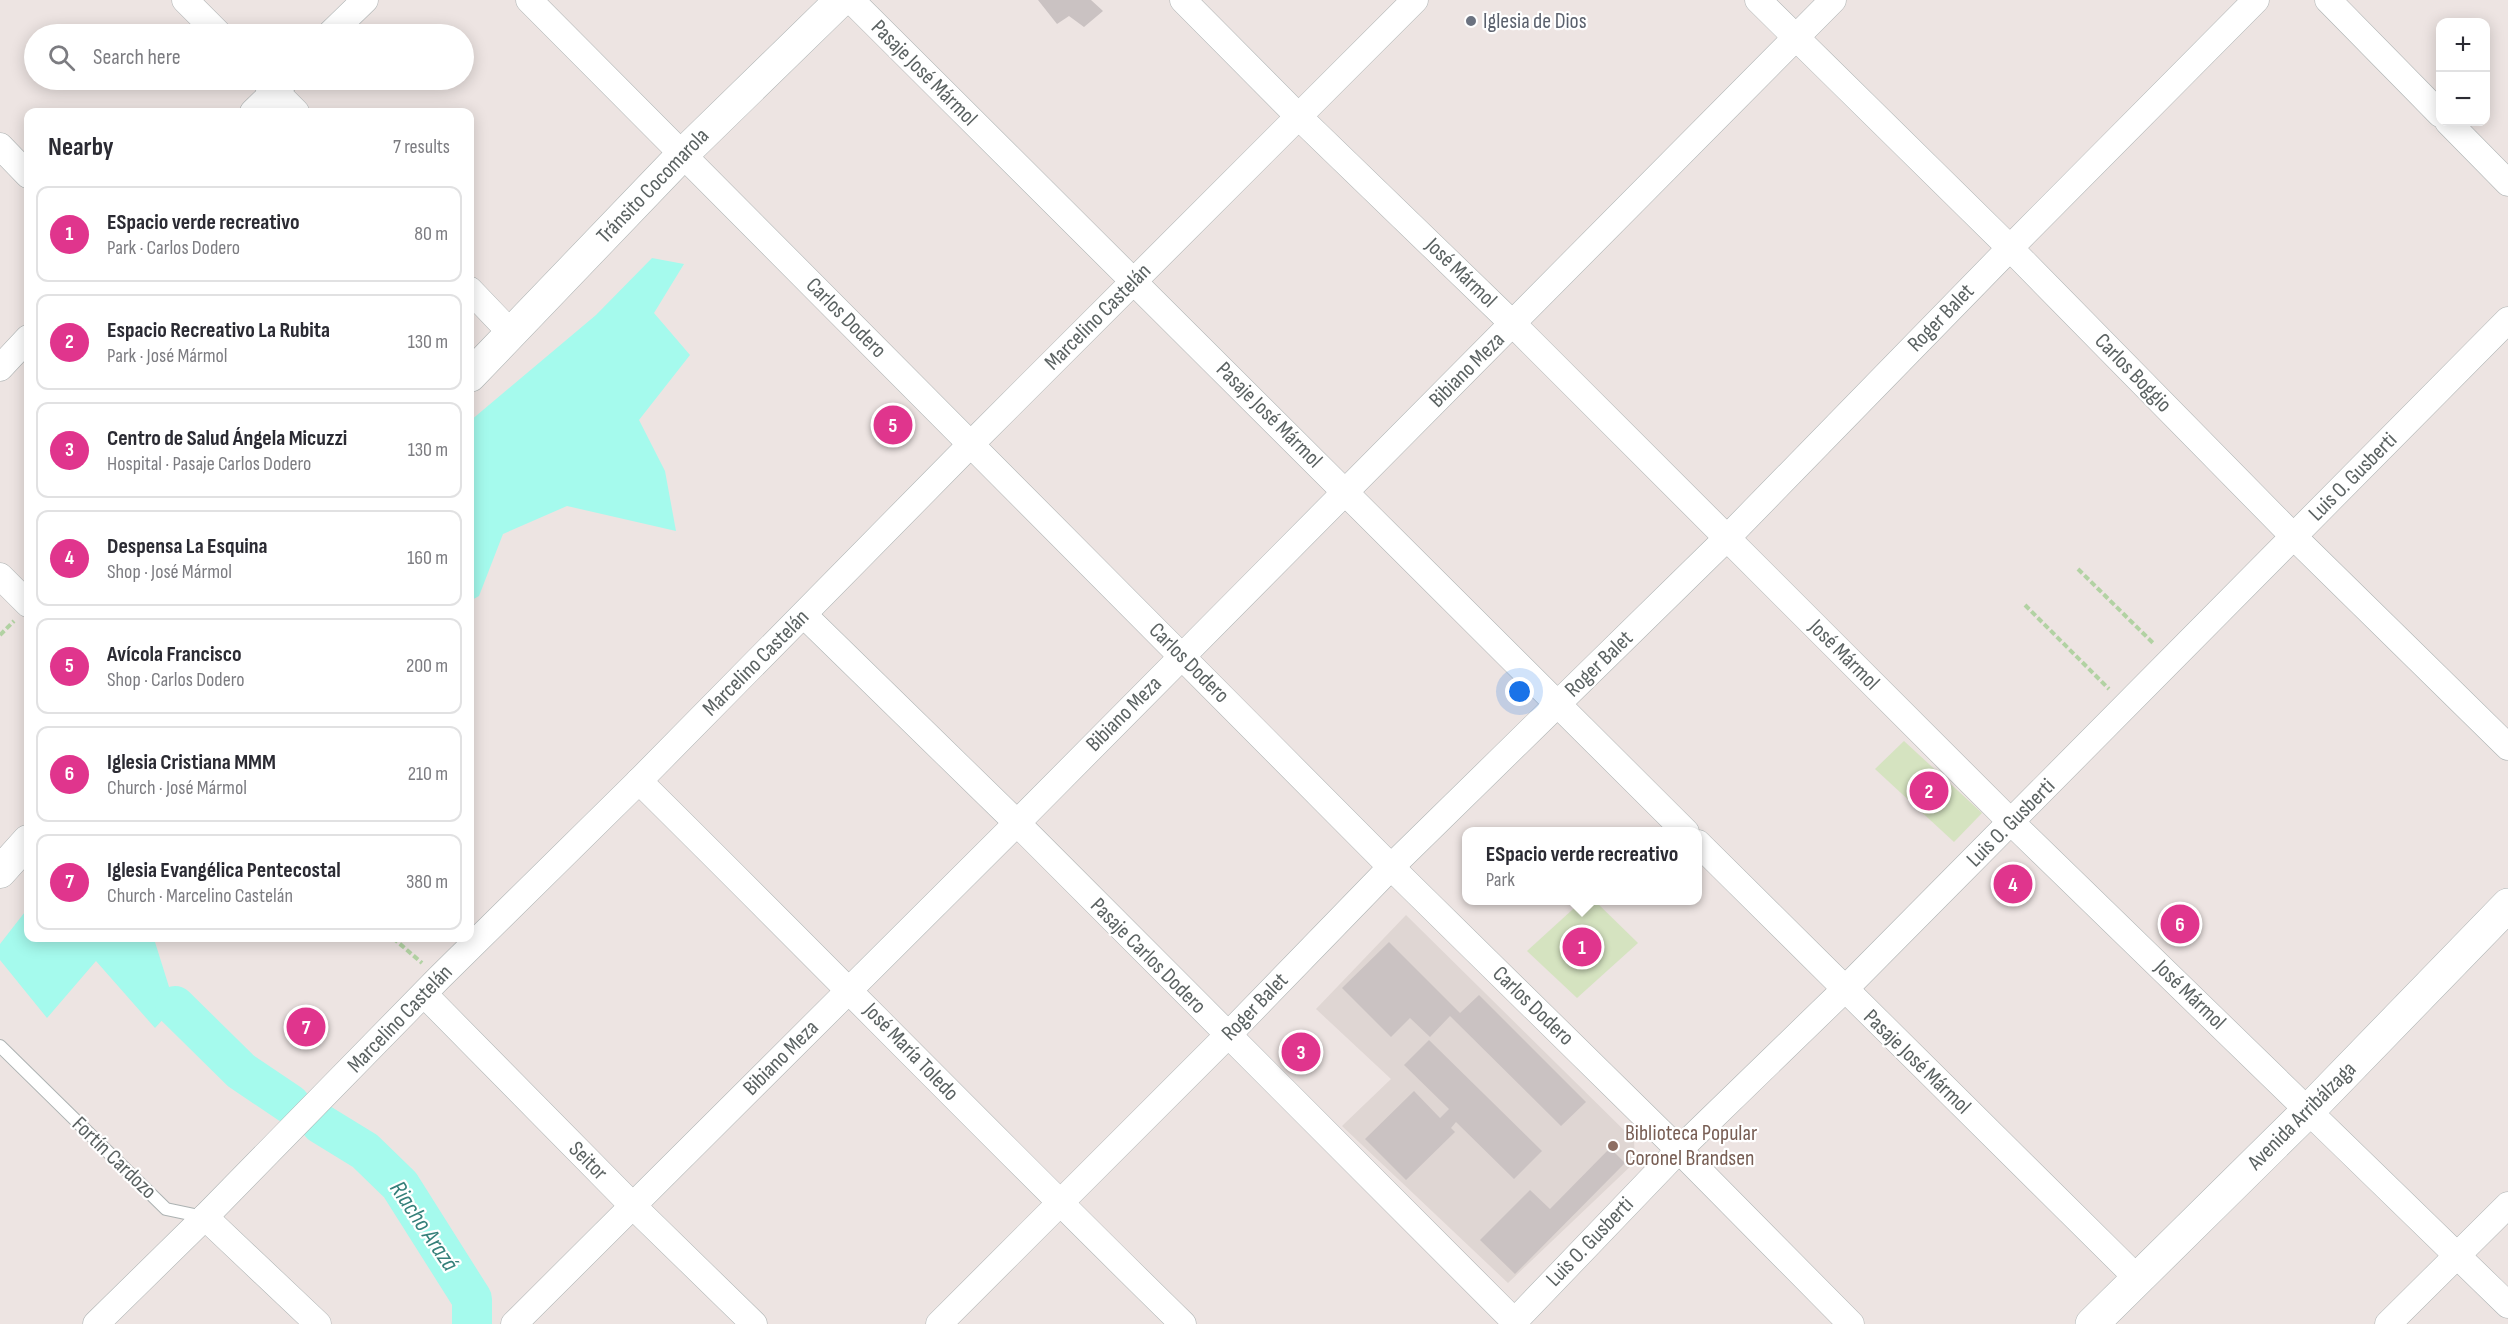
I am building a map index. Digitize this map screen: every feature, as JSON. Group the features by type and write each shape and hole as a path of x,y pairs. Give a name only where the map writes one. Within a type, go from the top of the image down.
{"main road":[{"name":"Avenida Arribálzaga","path":"2092,1324 2309,1110 2508,905"}],"street":[{"path":"185,0 209,24"},
{"path":"340,24 364,0"},
{"name":"Carlos Dodero","path":"529,0 1391,867 1679,1149 1851,1324"},
{"name":"Tránsito Cocomarola","path":"474,372 683,154 840,0"},
{"name":"Pasaje José Mármol","path":"851,0 1682,827"},
{"name":"José Mármol","path":"1183,0 1299,117 1513,324 2011,822 2508,1305"},
{"name":"Carlos Boggio","path":"1758,0 2010,248 2294,537 2508,747"},
{"name":"Bibiano Meza","path":"514,1324 1017,823 1833,0"},
{"name":"Roger Balet","path":"939,1324 1227,1036 1391,867 1727,538 2256,0"},
{"path":"2328,0 2436,110"},
{"name":"Marcelino Castelán","path":"96,1324 206,1217 432,986 1299,117 1406,3"},
{"path":"256,108 270,90"},
{"path":"280,90 293,108"},
{"path":"2452,126 2508,183"},
{"path":"0,146 24,171"},
{"path":"474,294 511,333"},
{"name":"Luis O. Gusberti","path":"1514,1323 1679,1149 1844,990 2508,320"},
{"path":"0,368 24,342"},
{"path":"0,576 24,600"},
{"name":"Pasaje Carlos Dodero","path":"804,615 1017,823 1514,1323"},
{"name":"José María Toledo","path":"639,781 850,990 1060,1204 1183,1324"},
{"path":"0,872 24,845"},
{"name":"Pasaje José Mármol","path":"1702,847 2138,1279"},
{"name":"Seitor","path":"432,986 633,1206 754,1324"},
{"path":"2388,1324 2508,1205"},
{"path":"206,1217 318,1324"}],"lane":[{"name":"Fortín Cardozo","path":"0,1046 166,1209 206,1217"}],"path":[{"path":"2078,568 2170,659"},
{"path":"2025,605 2127,706"},
{"path":"396,942 432,986"}],"shaded area":[{"path":"1406,915 1634,1140 1635,1162 1508,1283 1342,1126 1391,1079 1316,1009"}],"green space":[{"path":"1904,741 1982,813 1954,842 1875,769"},
{"path":"1578,905 1599,905 1638,943 1577,998 1527,951"}],"water":[{"path":"652,258 684,264 654,313 690,355 639,420 665,471 676,531 567,506 503,534 479,596 474,599 474,418 596,315"},
{"path":"24,913 24,942 155,942 175,1006 155,1028 96,961 47,1018 0,960 0,944"}],"building":[{"path":"1038,0 1091,0 1103,11 1084,27 1069,16 1057,24"},
{"path":"1389,942 1460,1013 1479,995 1586,1102 1561,1126 1450,1016 1430,1037 1410,1018 1391,1037 1342,988"},
{"path":"1429,1040 1542,1151 1514,1179 1456,1122 1451,1128 1455,1132 1406,1180 1365,1139 1414,1091 1440,1118 1449,1109 1404,1065"},
{"path":"1610,1148 1625,1163 1515,1274 1480,1240 1530,1190 1550,1209"}],"waterway":[{"name":"Riacho Arazá","path":"175,1006 241,1071 290,1104"},
{"name":"Riacho Arazá","path":"321,1124 365,1151 400,1185 472,1299 472,1324"}],"place":[{"name":"Iglesia de Dios","path":"1471,21"},
{"name":"Avícola Francisco","path":"893,425"},
{"name":"Espacio Recreativo La Rubita","path":"1929,791"},
{"name":"Despensa La Esquina","path":"2013,884"},
{"name":"Iglesia Cristiana MMM","path":"2180,924"},
{"name":"ESpacio verde recreativo","path":"1582,947"},
{"name":"Iglesia Evangélica Pentecostal","path":"306,1027"},
{"name":"Centro de Salud Ángela Micuzzi","path":"1301,1052"},
{"name":"Biblioteca Popular Coronel Brandsen","path":"1613,1146"}]}
